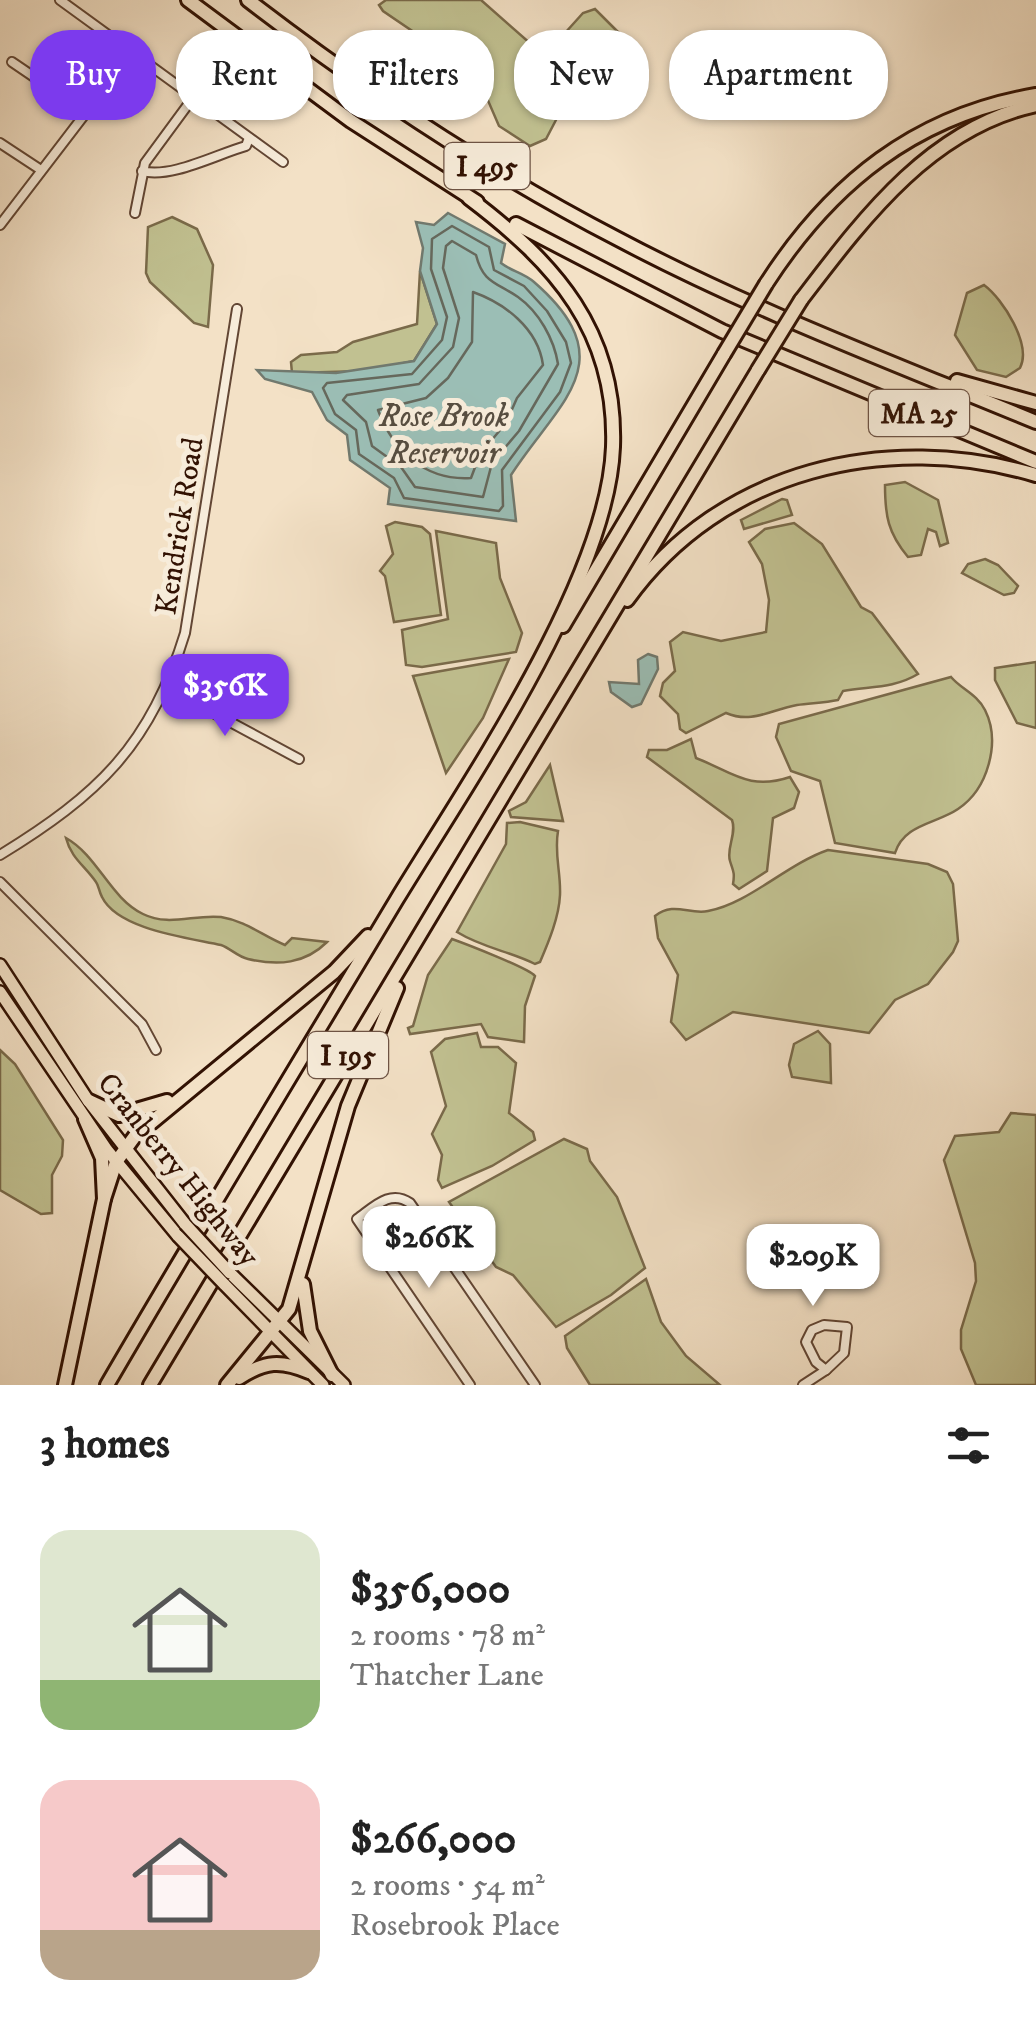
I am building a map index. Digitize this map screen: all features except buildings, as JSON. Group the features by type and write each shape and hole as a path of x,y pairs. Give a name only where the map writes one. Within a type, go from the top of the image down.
{"highway":[{"name":"I 495","path":"188,0 351,122 469,198"},
{"name":"I 495","path":"248,0 388,102 564,210 680,271 874,355"},
{"path":"527,678 558,634 766,284 830,199 885,153 955,116 1036,94"},
{"path":"558,707 801,300 871,212 926,160 979,125 1036,105"},
{"name":"MA 25","path":"469,198 705,322 1036,462"},
{"path":"469,198 535,250 566,288 596,344 612,413 612,466 600,520 578,578 527,678"},
{"name":"MA 25","path":"874,355 1036,422"},
{"path":"874,355 1036,403"},
{"path":"558,707 644,578 700,526 765,488 825,466 904,456 979,461 1036,475"},
{"name":"I 195","path":"106,1385 527,678"},
{"name":"I 195","path":"150,1385 558,707"},
{"path":"66,1385 104,1200 116,1162 125,1148 178,1097 334,972 400,894"},
{"path":"228,1385 275,1329 297,1289 304,1253 356,1083 389,1004 441,901"},
{"path":"89,1101 119,1115 178,1097"},
{"path":"85,1119 102,1158 104,1200"},
{"path":"304,1253 304,1309 328,1380"},
{"path":"228,1385 263,1364 287,1363 309,1372"}],"main road":[{"name":"Cranberry Highway","path":"0,965 89,1101 227,1278 328,1380"},
{"name":"Cranberry Highway","path":"0,992 116,1162 178,1236 227,1278"},
{"name":"Cranberry Highway","path":"275,1329 309,1372 344,1385"}],"street":[{"path":"60,0 104,30"},
{"path":"12,62 30,74"},
{"path":"0,225 81,120"},
{"path":"135,213 142,171 178,120"},
{"path":"226,120 283,162"},
{"path":"142,171 152,174 176,168 246,146 249,138"},
{"path":"0,144 41,170"},
{"name":"Kendrick Road","path":"0,855 56,821 110,776 136,742 167,688 185,633 237,310"},
{"path":"167,688 299,759"},
{"path":"0,882 142,1024 156,1050"},
{"path":"470,1385 356,1219 388,1198 410,1202 535,1385"},
{"path":"804,1385 826,1370 844,1353 846,1327 816,1327 806,1342 816,1362 826,1370"}],"green space":[{"path":"386,0 481,0 515,30 514,120 556,120 546,139 530,146 499,126 494,114 494,30 411,30 379,5"},
{"path":"595,9 616,30 568,30 583,13"},
{"path":"172,217 197,229 213,265 208,327 194,323 150,282 146,273 148,227"},
{"path":"420,271 437,324 414,361 364,371 292,373 291,362 301,355 337,352 353,342 417,324"},
{"path":"984,285 1007,311 1022,347 1020,368 1006,377 977,370 955,335 967,293"},
{"path":"905,482 938,500 948,543 940,546 936,532 928,529 921,555 908,557 892,532 885,496 885,485"},
{"path":"787,500 792,515 744,529 741,520"},
{"path":"395,522 422,527 430,534 441,615 394,622 385,576 380,571 393,554 386,526"},
{"path":"794,523 822,544 861,607 872,613 918,674 890,685 843,691 838,700 797,705 753,717 726,713 686,733 680,729 678,714 660,696 663,683 675,671 670,642 683,632 721,641 766,632 769,600 762,564 749,542 765,529"},
{"path":"436,531 496,543 500,578 522,633 516,652 422,667 406,665 402,630 448,619"},
{"path":"985,559 998,565 1018,586 1014,593 1004,595 962,573 968,564"},
{"path":"509,659 483,718 446,773 413,676"},
{"path":"1036,662 1036,728 1017,723 995,680 995,668"},
{"path":"951,677 978,700 990,723 989,764 977,790 958,809 913,830 899,843 895,853 835,843 820,781 791,771 776,737 779,724"},
{"path":"691,739 696,758 752,781 790,777 799,792 794,808 773,818 767,871 739,889 733,884 729,856 732,820 647,757 649,750 667,750"},
{"path":"550,765 563,821 511,817 509,811 526,802"},
{"path":"520,822 558,831 559,903 547,946 540,962 535,964 457,932 506,844 507,823"},
{"path":"66,838 87,855 122,898 153,918 221,917 285,945 292,938 327,942 300,959 270,962 244,958 221,945 139,925 110,908"},
{"path":"828,850 928,864 947,872 953,884 958,941 953,952 928,984 895,1000 869,1033 733,1012 686,1040 671,1022 678,975 658,938 655,916 669,909 701,912 723,907"},
{"path":"452,939 535,976 525,1006 524,1042 488,1037 481,1024 410,1034 408,1028 413,1026 428,975"},
{"path":"818,1031 830,1044 831,1083 792,1077 789,1065 794,1044"},
{"path":"477,1033 481,1047 498,1047 516,1063 509,1113 533,1132 535,1140 492,1166 442,1188 438,1180 442,1155 432,1134 446,1106 431,1052 445,1039"},
{"path":"0,1050 15,1064 63,1140 62,1156 52,1175 52,1213 41,1214 0,1190"},
{"path":"1011,1113 1036,1115 1036,1385 976,1385 961,1349 961,1330 976,1281 975,1263 944,1160 955,1136 999,1132"},
{"path":"564,1139 587,1149 590,1161 617,1197 645,1268 611,1295 556,1327 513,1275 496,1267 449,1202"},
{"path":"646,1279 661,1322 686,1356 720,1385 590,1385 567,1348 565,1336"}],"water":[{"name":"Rose Brook Reservoir","path":"448,213 505,244 501,263 534,282 561,310 576,336 580,359 575,381 511,475 516,521 388,504 390,488 350,460 347,435 327,420 312,392 265,379 257,370 336,373 414,361 437,324 420,271 423,248 416,222 434,225"},
{"path":"648,654 657,657 658,669 641,704 632,707 611,692 609,682 639,684 638,660"}]}
